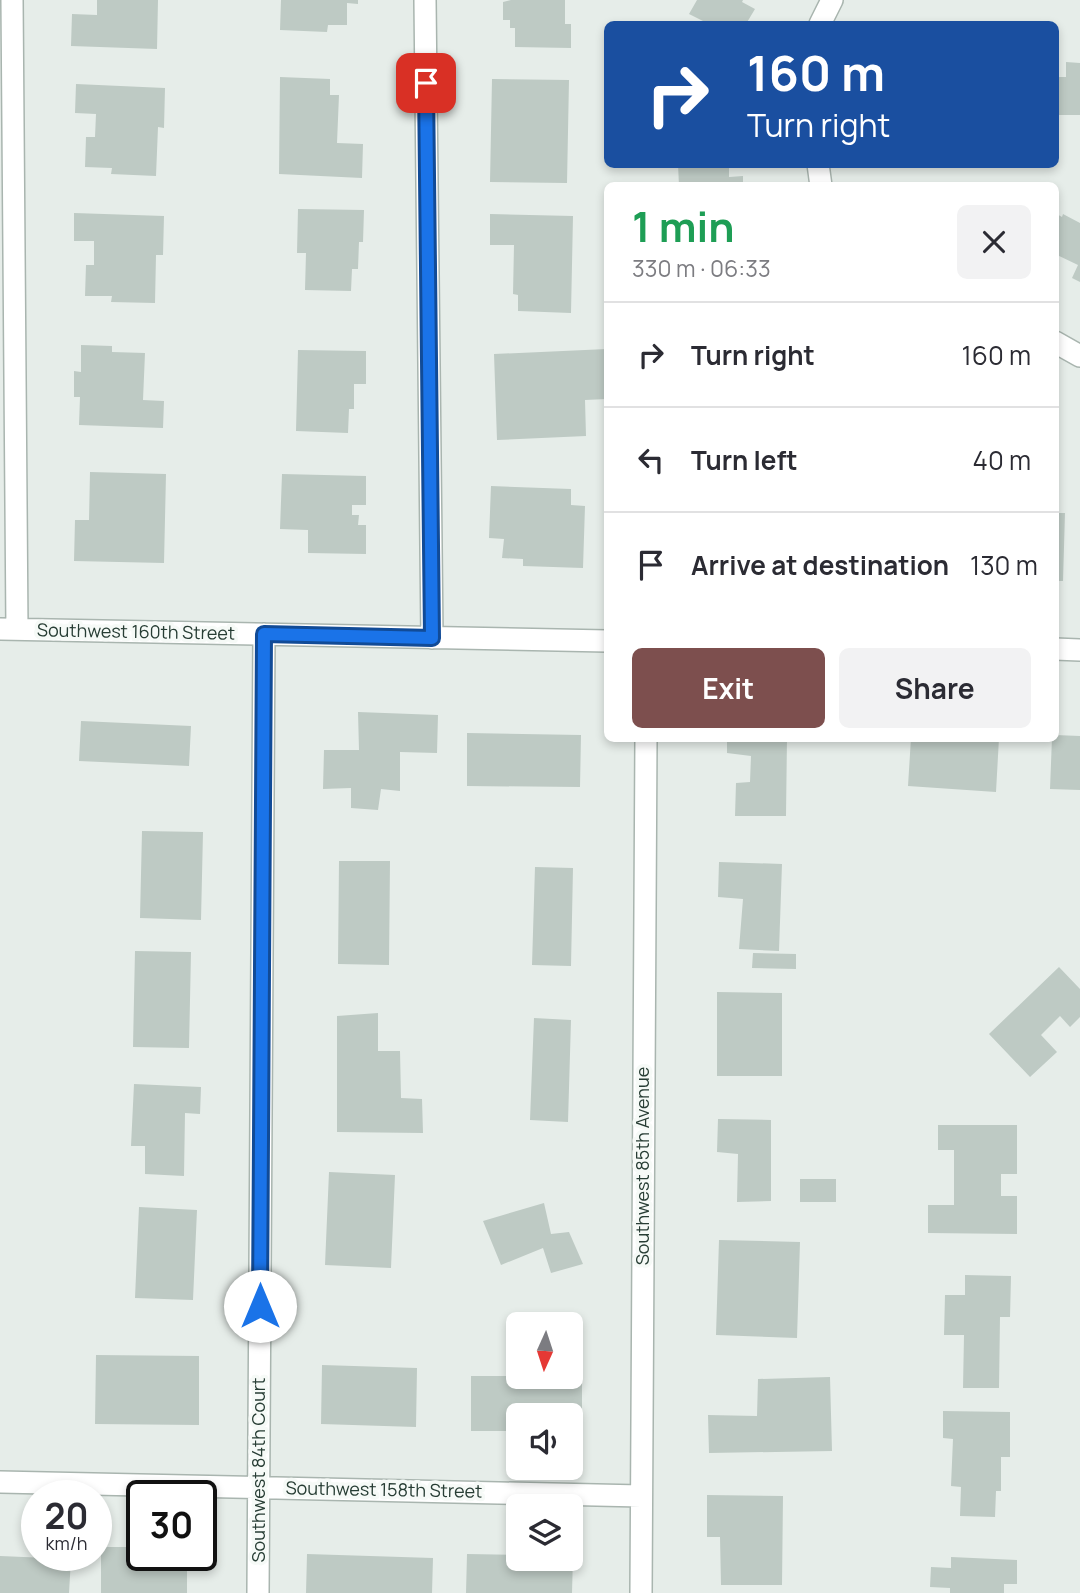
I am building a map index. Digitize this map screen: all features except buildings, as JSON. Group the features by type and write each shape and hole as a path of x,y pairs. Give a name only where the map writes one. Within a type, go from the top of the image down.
{"street":[{"path":"8,629 12,0"},
{"path":"425,0 432,638"},
{"path":"822,21 832,0"},
{"path":"1059,344 1080,356"},
{"name":"Southwest 160th Street","path":"8,629 604,640"},
{"name":"Southwest 84th Court","path":"258,1593 264,634"},
{"path":"1059,649 1080,650"},
{"name":"Southwest 85th Avenue","path":"641,1593 646,742"},
{"name":"Southwest 158th Street","path":"0,1482 641,1496"}],"route":[{"path":"260,1306 264,634 432,638 426,83"}]}
